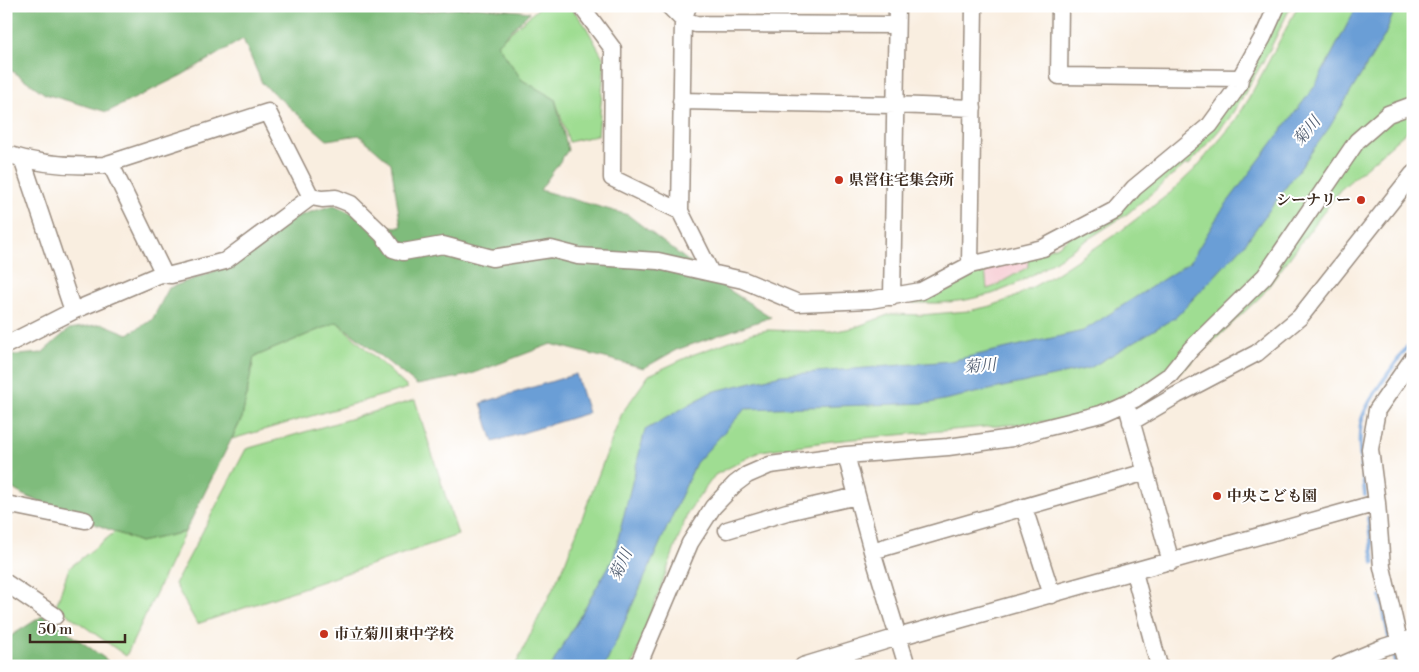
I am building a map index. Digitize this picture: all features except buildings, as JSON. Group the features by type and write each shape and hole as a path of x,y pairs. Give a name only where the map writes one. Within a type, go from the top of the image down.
{"street":[{"path":"582,6 613,48 612,178 680,211"},
{"path":"669,6 685,13 696,24 896,25"},
{"path":"892,297 897,6"},
{"path":"970,265 974,6"},
{"path":"1060,6 1059,76 1240,78"},
{"path":"6,345 73,311 151,278 164,274 184,272 224,261 311,197 322,199 336,198 351,204 382,235 393,249 403,252 443,245 492,258 551,248 578,256 658,260 748,282 798,302 870,300 921,291 970,265 1042,248 1115,210 1134,188 1210,126 1239,85 1240,78 1276,6"},
{"path":"685,13 681,102 680,211 711,273"},
{"path":"681,102 973,108"},
{"path":"638,666 690,543 713,507 735,484 747,475 770,465 846,455 948,447 1012,438 1100,414 1135,399 1170,375 1191,349 1265,276 1357,141 1388,114 1412,108"},
{"path":"6,154 22,159 67,165 104,165 268,112 311,197"},
{"path":"22,159 73,311"},
{"path":"110,164 164,274"},
{"path":"1131,422 1176,395 1257,353 1300,317 1413,174"},
{"path":"1407,666 1398,643 1382,567 1377,503 1370,450 1377,410 1413,358"},
{"path":"1126,403 1171,562"},
{"path":"846,455 872,551 907,666"},
{"path":"872,551 1146,472"},
{"path":"727,530 787,512 857,496"},
{"path":"803,666 898,637 1377,503"},
{"path":"6,504 85,520"},
{"path":"1024,508 1052,595"},
{"path":"1134,572 1160,666"},
{"path":"6,583 55,616"},
{"path":"1339,666 1398,643"}],"shaded area":[{"path":"1028,256 1029,267 987,289 985,269"}],"green space":[{"path":"6,6 390,6 405,13 476,7 530,12 497,44 522,80 555,99 568,150 540,190 628,215 709,277 771,317 676,350 644,368 551,344 469,375 417,385 337,322 254,357 242,418 185,532 140,542 23,495 6,485 6,356 42,353 69,329 103,324 128,334 152,320 169,288 225,267 288,219 334,205 380,226 401,227 391,163 359,135 327,140 262,83 243,39 182,75 107,112 45,94 14,72 6,69"},
{"path":"541,6 570,6 585,25 605,61 598,135 569,142 555,99 522,80 497,44"},
{"path":"1280,6 1291,6 1269,51 1228,120 1189,165 1185,165 1127,214 1039,271 1010,287 992,294 966,300 940,303 913,303 913,301 921,296 978,270 985,269 987,289 1028,267 1028,256 1058,246 1212,126"},
{"path":"1298,6 1413,6 1413,126 1340,190 1262,295 1183,370 1083,418 832,441 761,451 715,475 688,512 632,666 515,666 563,568 622,413 649,375 692,355 752,333 768,330 830,332 853,328 891,314 921,315 968,311 991,306 1013,298 1054,275 1122,230 1170,193 1195,169 1233,124 1247,102"},
{"path":"337,322 408,388 232,439 242,418 254,357"},
{"path":"415,400 458,535 197,624 175,584 246,449"},
{"path":"115,532 140,542 185,532 126,656 56,606 69,568"},
{"path":"44,615 107,660 107,666 6,666 6,639"}],"water":[{"name":"菊川","path":"1357,6 1396,6 1385,35 1329,128 1244,245 1176,317 1090,368 930,403 745,409 696,463 605,666 551,666 613,559 645,430 711,392 781,375 950,361 1083,331 1190,262 1221,211 1315,86"},
{"path":"576,374 588,413 493,442 481,403"}],"waterway":[{"path":"1365,495 1360,450 1361,423 1369,403 1413,338"},
{"path":"1368,518 1374,563"},
{"path":"1381,597 1390,642"},
{"path":"1392,649 1396,666"}],"place":[{"name":"県営住宅集会所","path":"839,180"},
{"name":"シーナリー","path":"1361,200"},
{"name":"中央こども園","path":"1217,496"},
{"name":"市立菊川東中学校","path":"324,634"}]}
